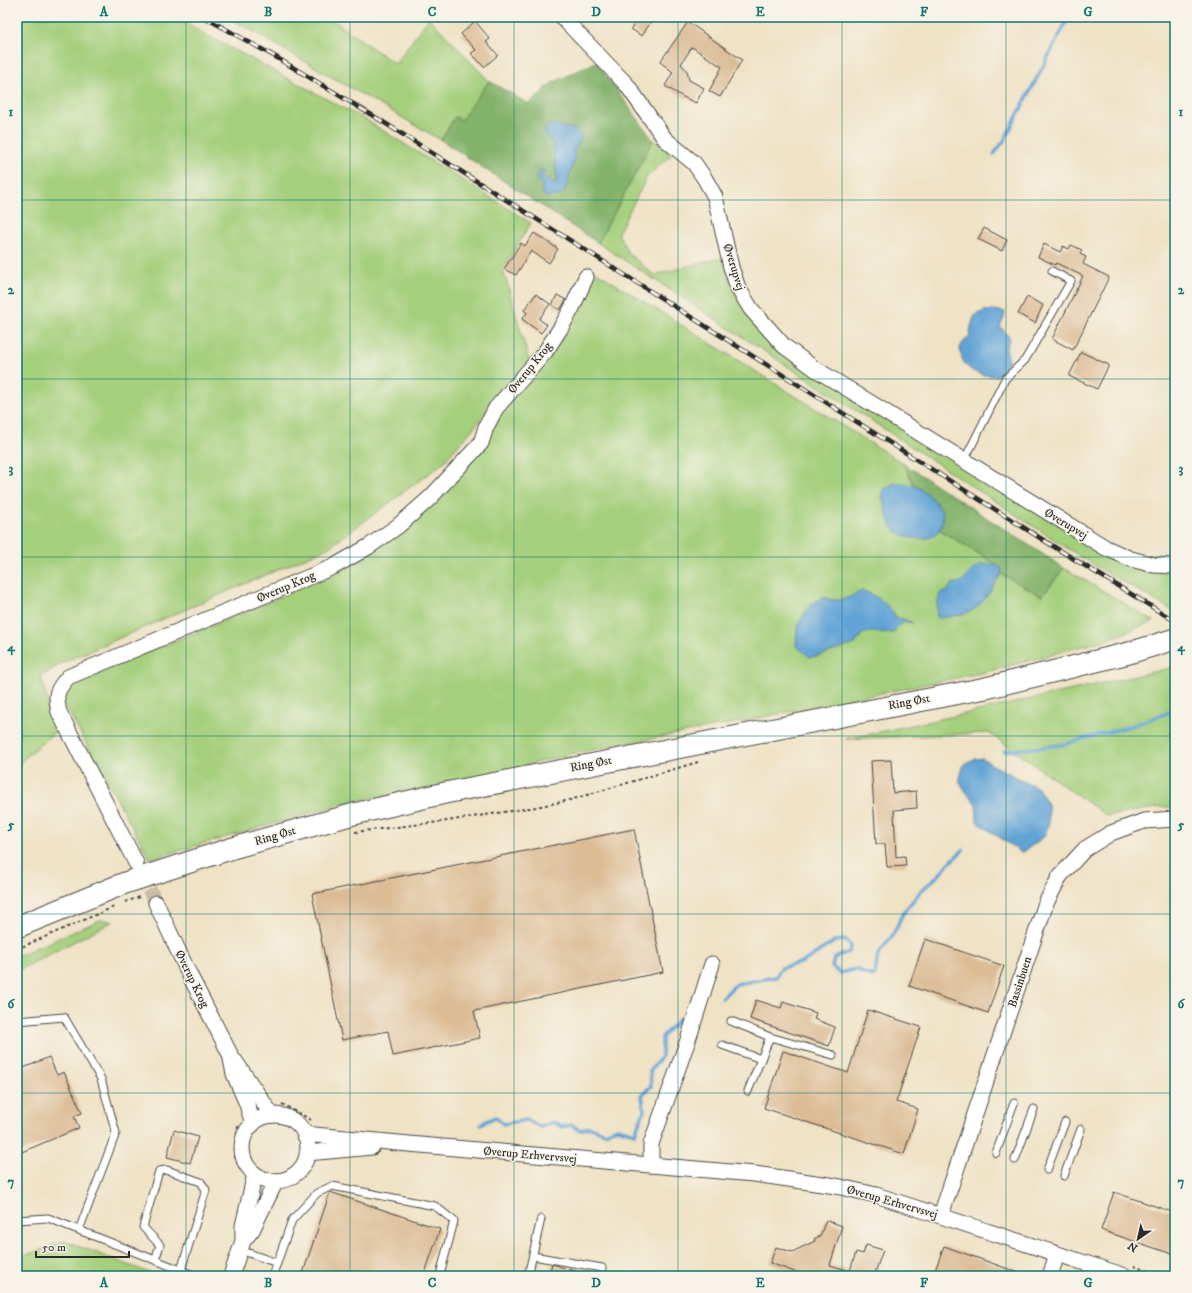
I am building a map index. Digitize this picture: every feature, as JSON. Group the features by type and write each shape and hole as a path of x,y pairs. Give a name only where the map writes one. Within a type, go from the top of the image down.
{"main road":[{"name":"Ring Øst","path":"17,927 125,883 233,848 354,814 445,793 986,688 1129,653 1175,639"}],"street":[{"name":"Øverupvej","path":"562,17 627,85 665,139 694,163 705,179 715,197 731,267 738,288 751,309 784,346 814,368 1106,548 1130,559 1154,565 1175,566"},
{"name":"Øverup Krog","path":"136,863 59,712 56,699 59,687 68,677 333,567 368,547 398,526 430,498 480,443 496,408 545,352 560,329 572,308 586,277"},
{"name":"Bassinbuen","path":"940,1216 1046,903 1060,876 1085,849 1111,833 1144,821 1175,819"},
{"name":"Øverup Krog","path":"156,903 190,976 230,1054 272,1116"},
{"path":"651,1165 651,1144 688,1040 712,964"},
{"name":"Øverup Krog","path":"230,1054 234,1074 247,1104 253,1124"},
{"path":"272,1116 282,1116 299,1126 307,1143 305,1162 300,1169 285,1180 276,1181 265,1179 255,1174 247,1166 243,1155 242,1144 246,1133 253,1124 261,1118 272,1116"},
{"name":"Øverup Erhvervsvej","path":"304,1134 754,1174 836,1186 876,1195 1125,1276"},
{"name":"Øverup Erhvervsvej","path":"307,1153 409,1144"},
{"path":"242,1246 243,1226 255,1174"},
{"path":"231,1276 242,1246 252,1230 276,1181"},
{"path":"1050,1276 1057,1254"}],"lane":[{"path":"964,461 1005,379 1024,360 1071,281 1052,271"},
{"path":"17,1021 64,1017 101,1080 116,1132 79,1230"},
{"path":"731,1021 770,1037 833,1055"},
{"path":"748,1091 770,1037"},
{"path":"722,1045 761,1059"},
{"path":"996,1153 1014,1103"},
{"path":"1015,1160 1034,1109"},
{"path":"1047,1170 1065,1122"},
{"path":"1064,1176 1080,1129"},
{"path":"155,1260 160,1245 143,1227 160,1171 167,1170 201,1182 206,1190 181,1270"},
{"path":"272,1276 292,1220 317,1193 332,1186 435,1206 454,1221 440,1275"},
{"path":"17,1220 48,1218 196,1276"},
{"path":"528,1276 541,1219"},
{"path":"242,1246 277,1263"},
{"path":"533,1256 602,1268"}],"path":[{"path":"353,833 447,821 570,800 705,760"},
{"path":"17,949 122,903 142,896"}],"green space":[{"path":"17,17 173,17 366,120 531,223 503,269 530,363 443,463 328,548 62,663 41,677 56,731 17,765"},
{"path":"228,17 328,17 395,64 429,18 489,81 461,121 455,117 441,140"},
{"path":"596,62 653,140 598,243 441,140 455,117 461,120 489,81 529,104 552,83"},
{"path":"653,140 672,154 647,177 618,233 628,253 654,275 721,258 737,297 780,349 1106,554 1175,572 1175,612 1084,559 598,243"},
{"path":"587,266 904,464 914,485 943,518 940,530 997,565 1042,596 1064,568 1154,621 1109,639 986,672 714,727 575,753 433,789 353,801 150,859 62,700 65,690 73,682 265,604 366,556 489,429 546,355"},
{"path":"904,464 1064,568 1042,596 1001,574 1002,569 997,565 940,530 943,518 942,509 923,490 914,485"},
{"path":"1175,667 1175,807 1161,807 1107,816 989,733 846,739 987,709"},
{"path":"100,920 114,921 17,971 17,956"},
{"path":"65,1241 158,1276 17,1276 17,1258"}],"water":[{"path":"553,124 574,129 581,136 580,142 574,150 575,158 565,191 561,195 547,197 542,193 542,184 537,179 540,170 544,170 545,173 541,176 541,178 547,178 553,184 555,184 557,179 553,143 545,134 545,129 547,126"},
{"path":"995,310 1005,312 1000,326 1010,338 1006,347 1009,361 997,376 982,375 966,366 961,354 960,346 969,336 975,315 984,311"},
{"path":"904,483 913,485 925,492 941,509 943,514 942,524 938,532 929,538 919,539 908,537 899,533 895,530 888,519 882,490 893,484"},
{"path":"983,564 997,565 1002,569 1001,574 992,589 980,605 967,613 937,618 937,605 941,592 946,592 953,583 962,581 971,571"},
{"path":"862,591 882,601 891,609 897,618 913,623 906,622 901,624 893,633 871,632 862,634 855,644 818,656 810,657 796,646 798,625 803,615 815,602 819,599 825,598 841,600"},
{"path":"983,758 991,764 1038,788 1048,804 1049,823 1045,836 1022,853 977,822 976,804 959,781 964,764 974,759"}],"building":[{"path":"639,17 654,17 642,36 631,29"},
{"path":"475,21 490,39 486,42 498,55 484,67 471,53 476,50 461,34"},
{"path":"688,22 742,60 720,97 709,91 722,67 692,47 681,64 687,71 689,80 704,88 696,103 665,86 673,72 660,62"},
{"path":"984,228 1007,240 1002,251 978,239"},
{"path":"534,233 558,249 549,263 531,251 516,275 504,269 521,243 525,246"},
{"path":"1044,244 1060,252 1063,246 1069,249 1071,245 1082,250 1080,254 1086,257 1083,264 1109,277 1073,350 1052,339 1083,276 1056,263 1055,265 1038,257"},
{"path":"536,294 550,304 539,319 547,325 541,333 522,319 527,313 524,310"},
{"path":"557,295 566,300 560,310 552,305"},
{"path":"1027,297 1043,305 1035,323 1018,314"},
{"path":"1081,352 1109,365 1097,389 1069,376"},
{"path":"891,760 893,793 916,791 917,808 894,810 896,857 905,856 906,866 887,867 885,844 876,844 871,761"},
{"path":"634,829 663,972 474,1011 480,1038 393,1056 388,1031 342,1040 312,894"},
{"path":"925,939 1004,966 988,1013 909,986"},
{"path":"756,1000 781,1008 783,1002 816,1013 814,1019 835,1027 829,1046 750,1019"},
{"path":"868,1010 921,1027 896,1102 918,1109 904,1154 764,1108 783,1051 848,1073"},
{"path":"49,1057 57,1075 64,1072 82,1113 74,1116 79,1128 17,1154 17,1071"},
{"path":"174,1130 198,1137 190,1163 167,1157"},
{"path":"330,1192 440,1229 424,1276 302,1276"},
{"path":"1114,1192 1175,1213 1175,1255 1101,1230"},
{"path":"826,1220 842,1226 830,1265 850,1271 856,1252 863,1254 866,1245 883,1250 874,1276 804,1276 770,1263 776,1247 792,1252 815,1241 814,1239 820,1236"},
{"path":"944,1246 1025,1275 1025,1276 933,1276"},
{"path":"552,1264 584,1274 584,1276 548,1276"}],"waterway":[{"path":"994,154 1004,141 1069,17"},
{"path":"1004,751 1061,745 1131,726 1175,710"},
{"path":"722,998 736,984 776,977 781,968 803,962 835,941 845,940 851,946 849,952 834,958 832,967 840,973 857,969 863,973 873,976 875,974 878,955 892,936 906,909 921,891 963,850"},
{"path":"481,1124 495,1117 503,1124 526,1120 541,1127 553,1122 562,1127 572,1125 580,1130 589,1127 605,1133 617,1128 635,1133 644,1111 642,1095 651,1086 650,1071 662,1056 662,1037 680,1018"}],"tunnel":[{"path":"139,869 156,903"}],"railway":[{"path":"204,17 274,56 380,120 1056,548 1175,621"}]}
